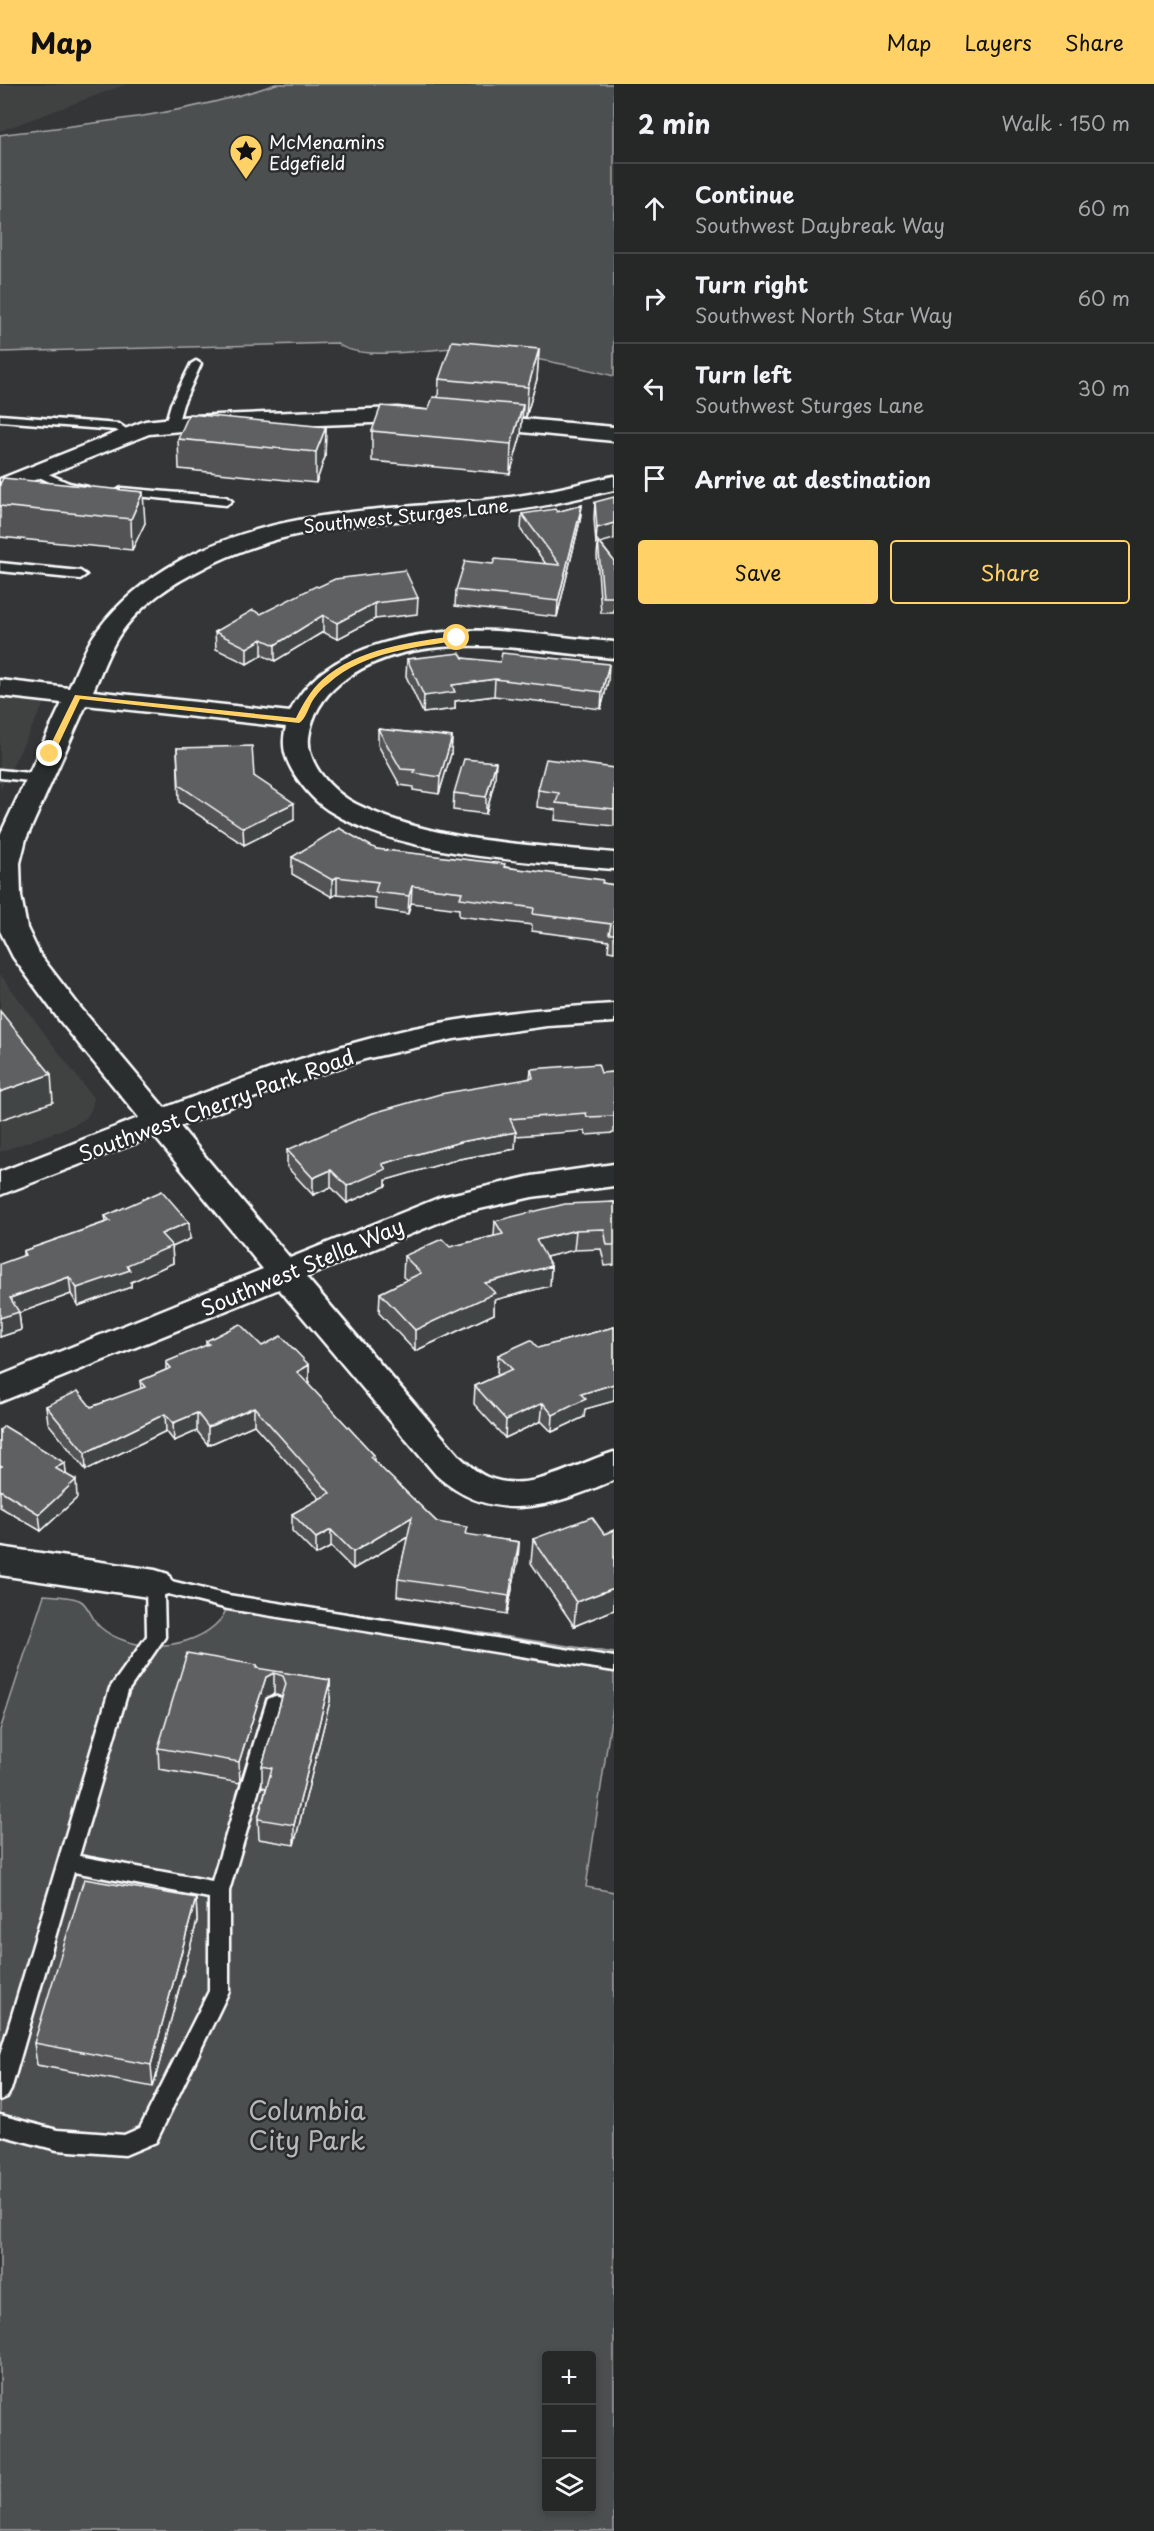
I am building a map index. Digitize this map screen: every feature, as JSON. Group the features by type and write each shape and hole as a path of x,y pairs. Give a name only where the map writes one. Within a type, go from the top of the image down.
{"street":[{"path":"0,487 144,429 171,425 398,415 614,434"},
{"name":"Southwest Sturges Lane","path":"614,483 503,505 375,515 304,524 247,539 212,553 159,582 118,620 107,634 12,839 6,863 6,896 13,928 27,957 70,1014 162,1122 285,1274 448,1466 472,1485 501,1494 534,1495 570,1484 614,1465"},
{"path":"614,650 482,638 422,642 384,651 340,671 325,682 310,699 299,721 295,740 305,771 322,790 342,807 376,824 448,842 614,861"},
{"path":"0,687 299,721"},
{"name":"Southwest Cherry Park Road","path":"0,1184 313,1065 407,1039 508,1022 614,1013"},
{"name":"Southwest Stella Way","path":"0,1390 452,1205 498,1192 562,1180 614,1175"},
{"path":"0,1561 155,1584"}],"lane":[{"path":"171,425 177,404 196,364"},
{"path":"0,418 119,427 129,435"},
{"path":"37,472 66,486 226,501"},
{"path":"0,567 80,575"},
{"path":"0,774 39,778"},
{"path":"0,2090 119,1688 156,1637 155,1584 228,1602 614,1664"},
{"path":"0,2125 57,2140 125,2145 148,2135 219,1991 219,1891 275,1704"},
{"path":"67,1862 219,1891"}],"shaded area":[{"path":"0,84 127,84 0,131"},
{"path":"0,691 48,696 0,790"},
{"path":"0,974 94,1099 86,1118 74,1125 0,1152"}],"green space":[{"path":"276,84 614,84 614,376 553,362 468,349 376,353 347,349 337,343 0,352 0,135 174,111 242,95"},
{"name":"Columbia City Park","path":"44,1595 68,1597 81,1601 100,1627 113,1636 144,1645 178,1643 194,1638 220,1620 232,1595 614,1653 614,1700 586,1887 614,1892 614,2531 0,2531 0,1730"}],"building":[{"path":"452,341 539,349 528,387 439,379"},
{"path":"433,397 523,405 511,444 372,431 381,406 428,410"},
{"path":"189,414 326,427 316,452 178,439"},
{"path":"3,478 143,492 131,519 0,506 0,484"},
{"path":"614,497 614,523 597,528 595,502"},
{"path":"582,505 558,601 456,590 465,561 493,564 495,559 560,565 522,514 555,509 557,512"},
{"path":"598,541 614,561 614,597 603,597"},
{"path":"405,570 418,598 375,603 337,623 323,615 275,645 262,639 247,648 215,632 253,610 261,614 335,579"},
{"path":"460,653 463,658 500,662 502,653 609,664 602,692 495,679 452,685 455,692 424,696 407,659"},
{"path":"378,729 452,737 440,777 414,773 415,770 401,769"},
{"path":"252,746 254,776 294,803 243,828 179,785 177,748"},
{"path":"464,759 496,762 486,797 454,793"},
{"path":"546,759 614,768 614,809 556,803 559,793 538,790"},
{"path":"339,828 376,849 505,864 504,867 603,880 602,883 614,885 614,934 609,934 611,924 533,914 534,908 460,898 462,892 412,886 409,896 375,892 378,882 337,877 332,880 292,857"},
{"path":"0,1011 51,1074 0,1092"},
{"path":"598,1064 601,1073 614,1072 614,1116 587,1117 586,1113 510,1119 516,1132 460,1142 382,1164 386,1169 347,1186 331,1170 313,1178 287,1150 373,1113 440,1094 533,1078 531,1069"},
{"path":"162,1191 189,1222 161,1234 172,1246 127,1265 130,1270 77,1288 69,1277 10,1298 19,1312 0,1318 0,1264 25,1255 23,1251 110,1221 105,1216"},
{"path":"614,1202 614,1245 607,1245 604,1229 576,1230 536,1240 551,1266 485,1283 495,1293 415,1330 380,1293 421,1273 404,1256 442,1239 450,1247 503,1234 495,1221 565,1204"},
{"path":"240,1324 262,1346 281,1336 309,1365 297,1372 374,1455 370,1457 437,1522 467,1527 465,1534 519,1542 509,1596 398,1579 412,1517 353,1552 331,1530 316,1538 292,1514 330,1493 254,1407 208,1427 197,1413 173,1423 165,1414 85,1453 46,1406 78,1391 91,1407 145,1387 140,1381 171,1368 166,1362 209,1344 206,1341"},
{"path":"614,1327 614,1384 581,1394 586,1399 553,1415 543,1403 506,1420 475,1386 512,1369 498,1355 531,1340 538,1348"},
{"path":"4,1426 65,1463 55,1468 76,1480 39,1514 0,1490 0,1467 2,1466 0,1465 0,1430"},
{"path":"592,1517 604,1534 614,1530 614,1588 576,1602 533,1539"},
{"path":"187,1653 257,1665 256,1668 330,1680 294,1825 258,1819 272,1768 262,1766 286,1684 283,1676 274,1673 266,1677 239,1762 158,1748"},
{"path":"84,1879 196,1898 151,2065 34,2043"}],"place":[{"name":"McMenamins Edgefield","path":"246,180"}],"route":[{"path":"50,754 78,696 299,721 310,699 325,682 340,671 384,651 422,642 457,638"}]}
